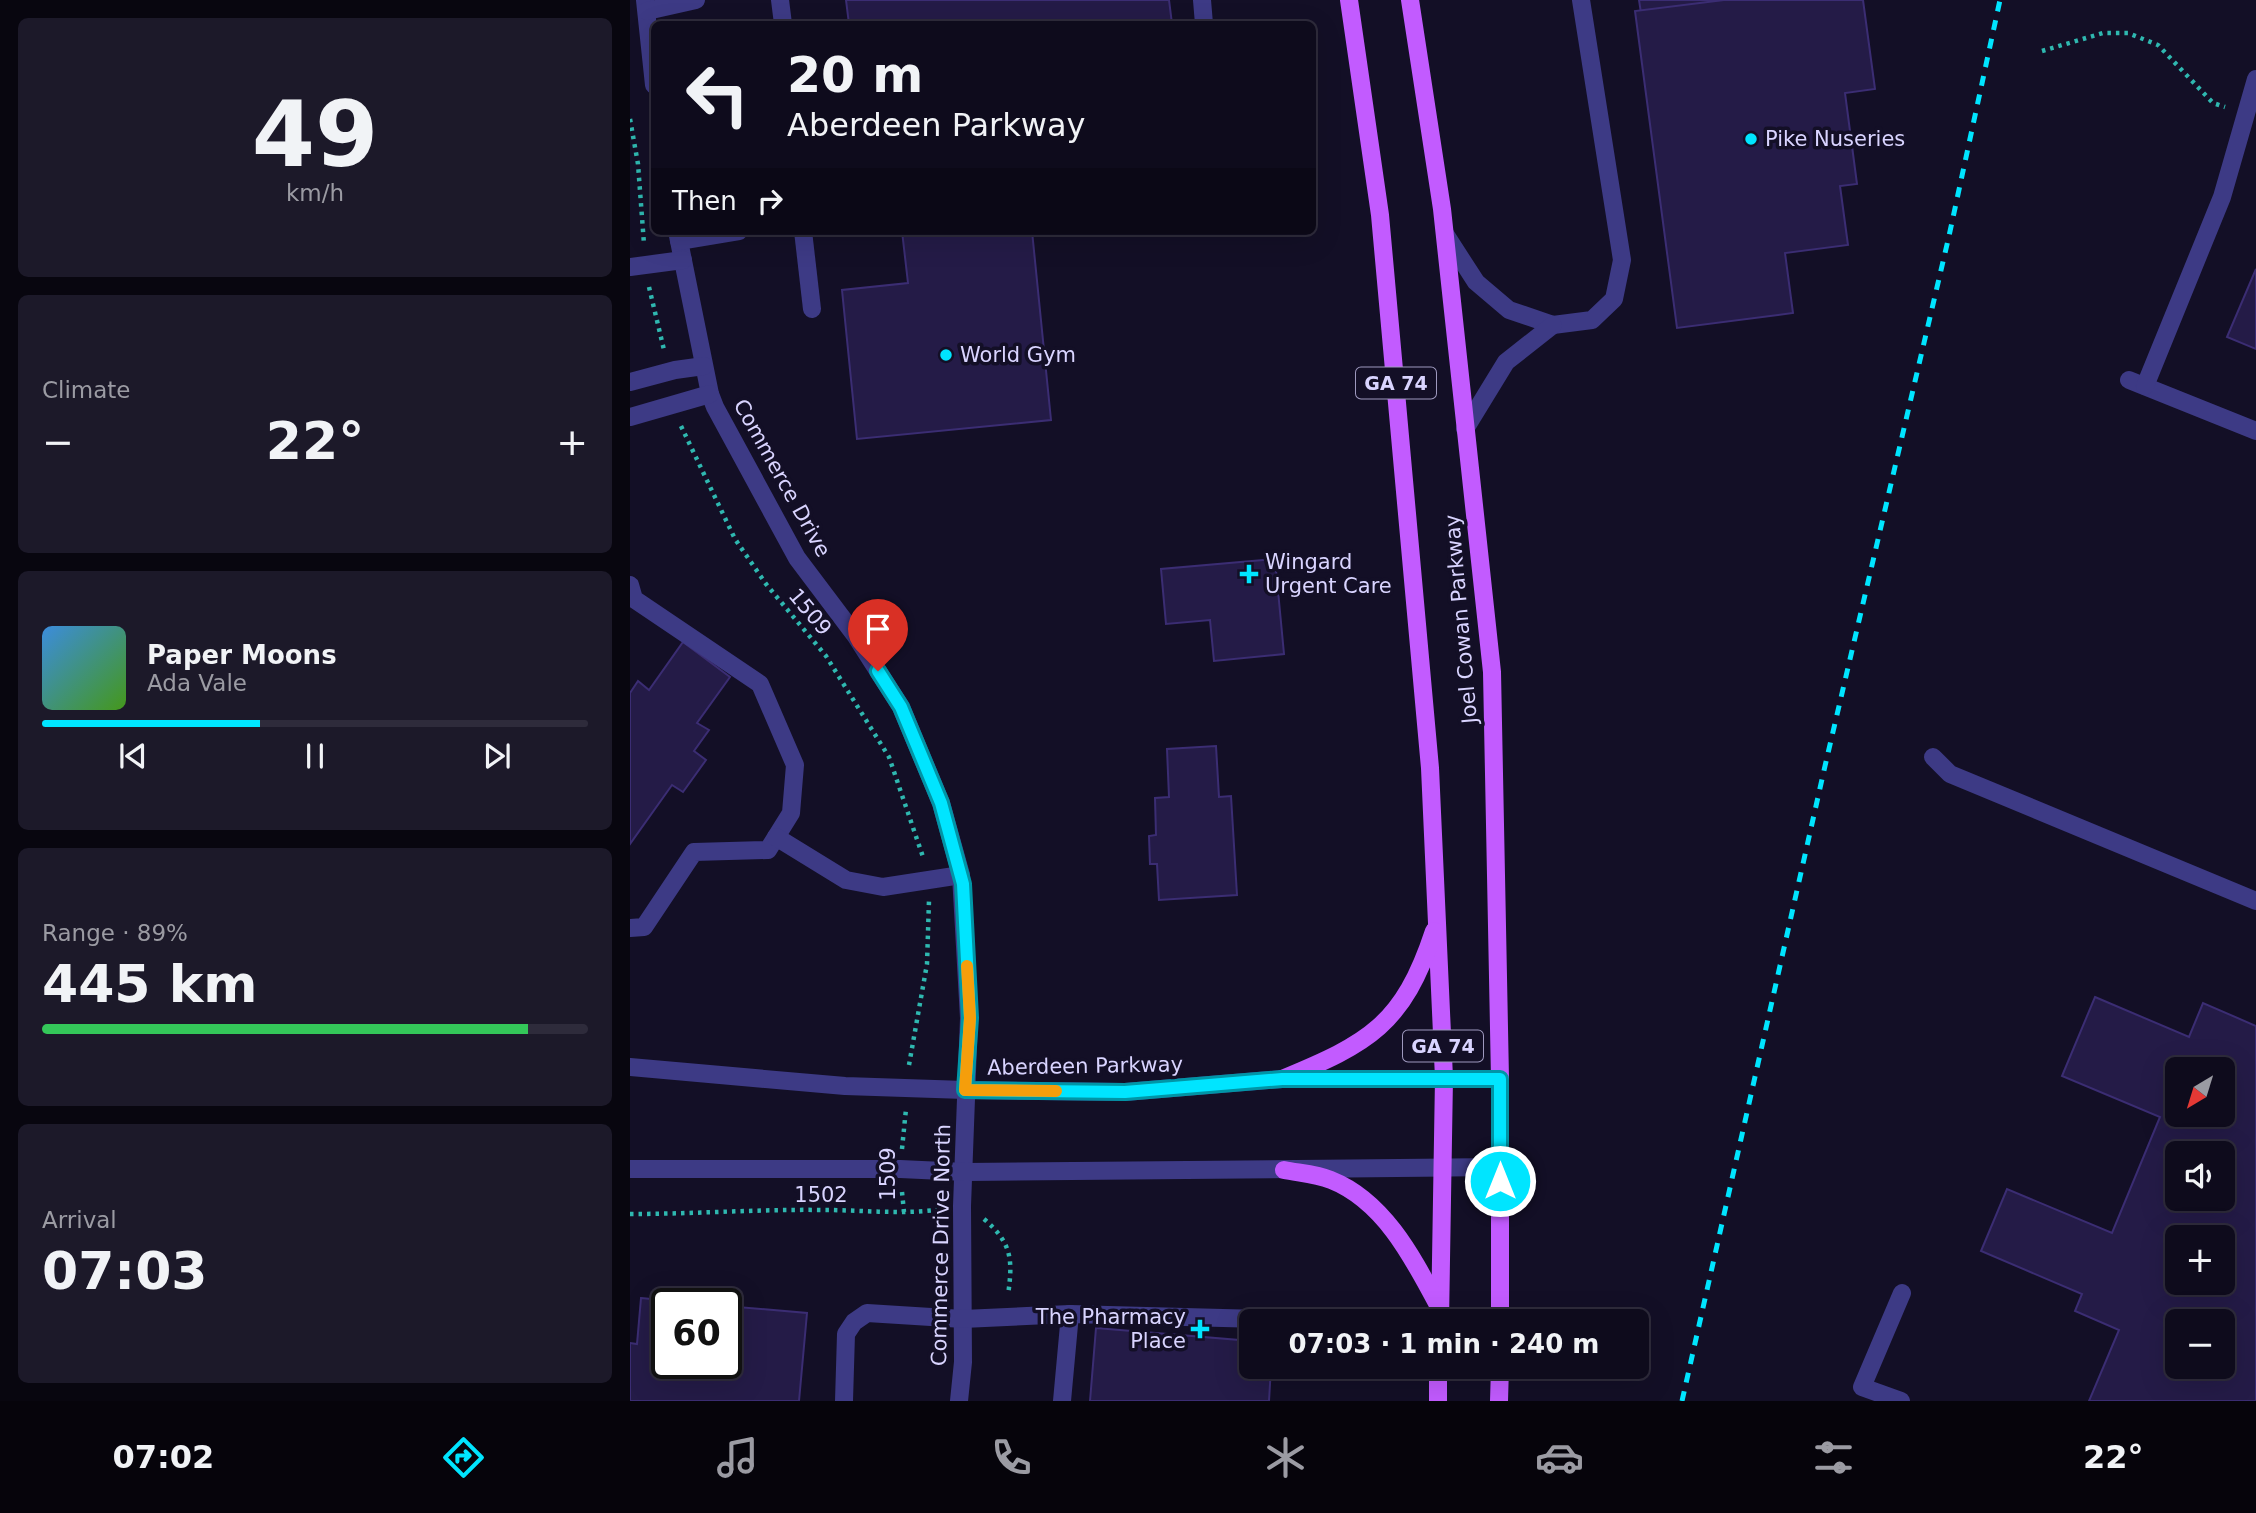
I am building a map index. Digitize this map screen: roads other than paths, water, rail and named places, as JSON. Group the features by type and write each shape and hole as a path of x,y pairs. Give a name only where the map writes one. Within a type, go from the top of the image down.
{"main road":[{"name":"GA 74","path":"1349,0 1380,215 1430,768 1444,1078 1440,1309"},
{"name":"Joel Cowan Parkway","path":"1410,0 1444,234 1492,672 1500,1079 1500,1309"},
{"path":"1282,1079 1344,1053 1391,1017 1420,971 1437,921"},
{"path":"1284,1170 1331,1180 1364,1198 1399,1238 1437,1309"},
{"path":"1438,1379 1438,1401"},
{"path":"1499,1401 1500,1379"}],"street":[{"path":"651,55 646,6 696,0"},
{"path":"780,0 783,21"},
{"path":"1202,0 1204,21"},
{"path":"1444,234 1476,282 1509,310 1553,325 1592,320 1614,299 1622,260 1581,0"},
{"path":"2256,79 2222,197 2137,383 2256,430"},
{"path":"803,235 812,309"},
{"name":"Commerce Drive","path":"678,236 710,394 797,558 855,635 901,707 941,803 961,875 970,1018 965,1090"},
{"path":"637,266 683,260"},
{"path":"1465,429 1506,362 1553,325"},
{"path":"630,382 670,371 704,366"},
{"path":"630,417 710,394"},
{"path":"630,928 644,927 694,852 768,850 791,813 795,765 760,684 631,597"},
{"path":"1933,757 1950,774 2256,901"},
{"path":"776,837 846,880 883,887 961,875"},
{"name":"Aberdeen Parkway","path":"630,1067 845,1086 965,1090 1125,1092 1282,1079 1500,1079"},
{"name":"Commerce Drive North","path":"959,1401 963,1319 965,1090"},
{"path":"630,1169 900,1169 965,1172 1443,1170 1500,1167"},
{"path":"1901,1401 1862,1387 1902,1293"},
{"path":"844,1401 846,1334 854,1322 867,1313 963,1319 1070,1314 1239,1318"},
{"path":"1062,1401 1070,1314"}],"railway":[{"path":"1682,1401 1825,766 1949,236 2000,0"}],"place":[{"name":"Pike Nuseries","path":"1751,139"},
{"name":"World Gym","path":"946,355"},
{"name":"Wingard Urgent Care","path":"1249,574"},
{"name":"The Pharmacy Place","path":"1200,1329"}]}
